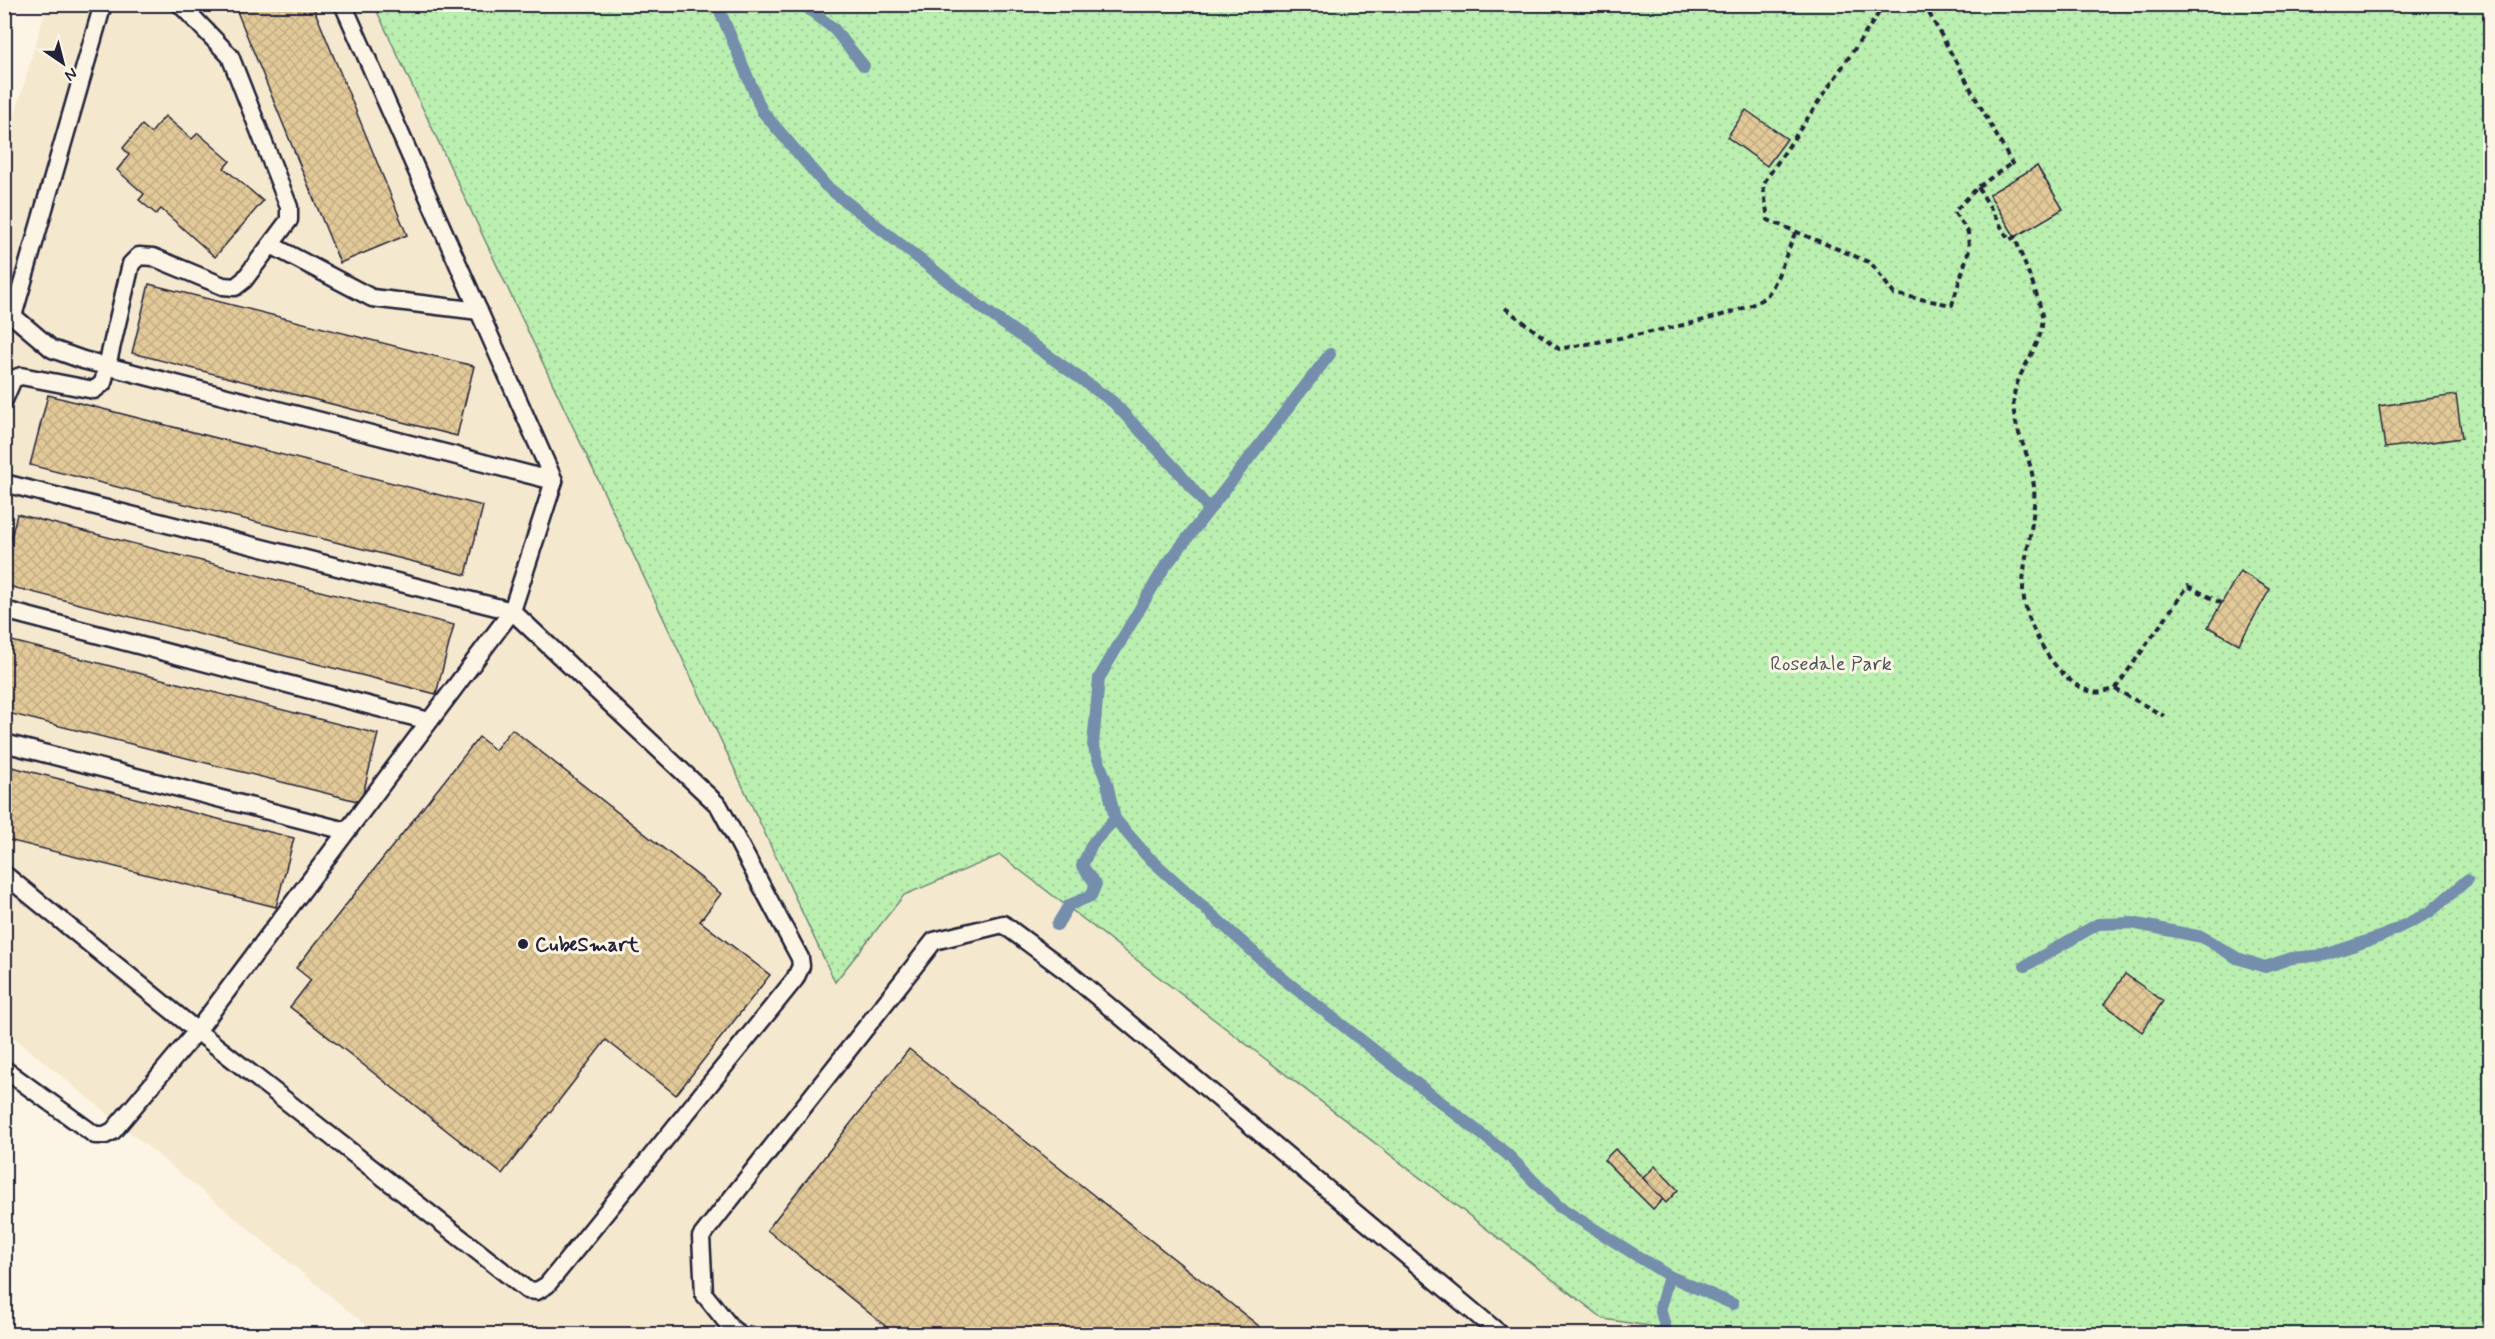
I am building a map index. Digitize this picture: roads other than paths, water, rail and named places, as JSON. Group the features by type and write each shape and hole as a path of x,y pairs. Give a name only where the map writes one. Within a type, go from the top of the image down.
{"lane":[{"path":"103,4 7,313 52,349 107,366 554,481"},
{"path":"4,400 13,379 21,376 94,390 104,383 131,264 139,256 153,257 223,286 235,286 244,280 289,220 290,207 230,56 180,4"},
{"path":"4,1069 85,1130 95,1135 105,1135 113,1131 197,1031 512,611 554,481 343,4"},
{"path":"271,245 372,298 479,311"},
{"path":"4,483 512,611 719,806 800,958 801,966 795,979 547,1285 537,1291 527,1290 197,1031 4,874"},
{"path":"4,610 429,721"},
{"path":"4,743 346,831"},
{"path":"739,1335 704,1293 701,1237 934,941 1003,924 1069,973 1500,1335"}],"waterway":[{"path":"717,4 762,111 826,186 986,311 1113,402 1176,469 1209,509"},
{"path":"803,4 834,29 864,66"},
{"path":"1330,354 1164,568 1099,678 1093,745 1107,783 1115,819 1146,855 1282,978 1507,1154 1558,1206 1669,1276 1733,1304"},
{"path":"1057,925 1069,905 1091,896 1096,884 1082,866 1092,844 1115,819"},
{"path":"2025,966 2098,924 2132,923 2202,937 2237,958 2265,967 2292,958 2325,955 2382,936 2430,912 2467,880"},
{"path":"1667,1334 1660,1308 1669,1276"}],"place":[{"name":"CubeSmart","path":"523,944"}],"park label":[{"name":"Rosedale Park","path":"1831,663"}]}
